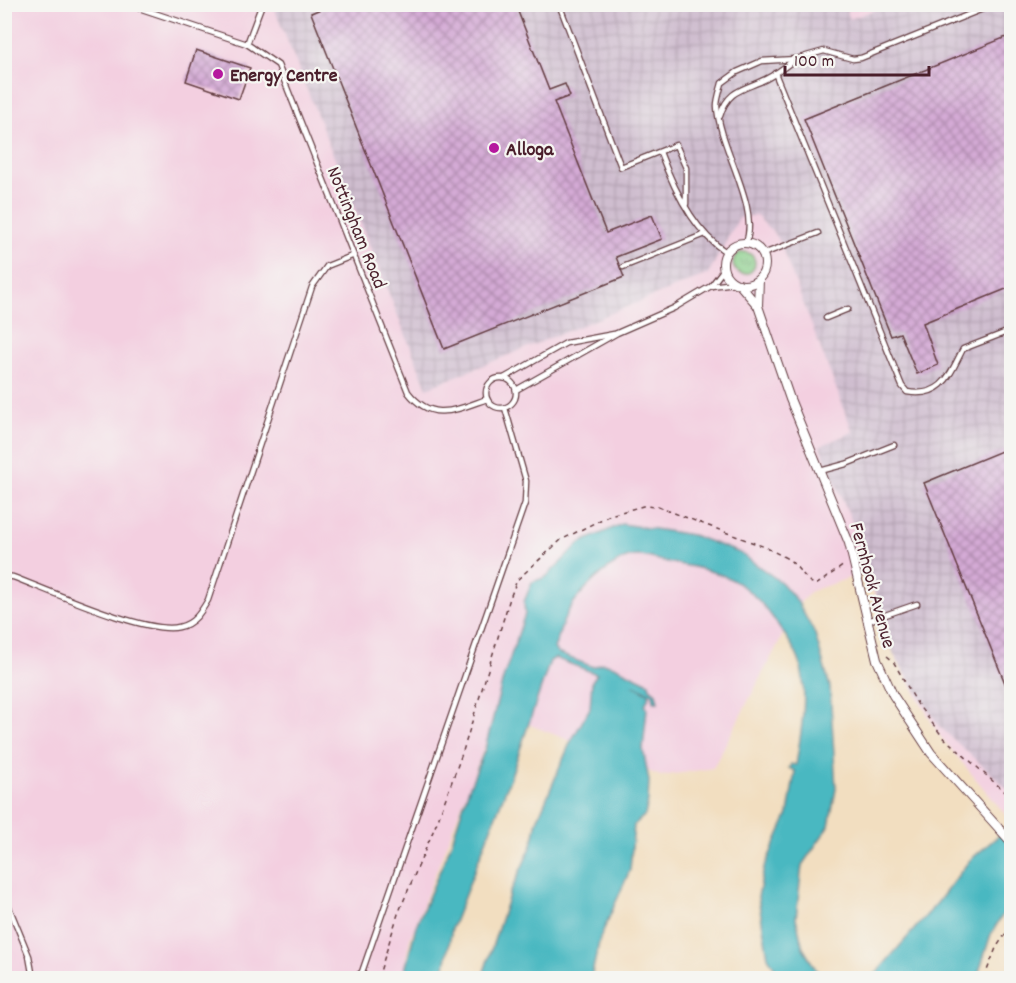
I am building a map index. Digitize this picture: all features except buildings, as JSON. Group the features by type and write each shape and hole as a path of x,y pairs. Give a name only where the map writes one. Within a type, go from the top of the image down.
{"street":[{"path":"746,243 754,245 763,254 765,267 759,279 753,282 737,283 724,269 726,252 733,246 746,243"},
{"name":"Fernhook Avenue","path":"759,279 758,306 790,399 853,557 866,622 877,660 893,695 919,737 1011,843"},
{"name":"Fernhook Avenue","path":"737,283 758,306"}],"lane":[{"name":"Nottingham Road","path":"127,4 247,44 278,65 408,392 418,404 428,411 444,411 487,399"},
{"path":"247,44 262,4"},
{"path":"559,4 621,166 676,145 686,168 686,204"},
{"path":"746,243 750,233 748,212 719,119 717,105 722,83 737,72 762,61 796,59 824,51 853,59 861,58 994,4"},
{"path":"719,119 724,103 740,89 775,73 796,59"},
{"path":"775,73 902,386 907,392 929,391 945,382 955,370 963,349 1011,330"},
{"path":"660,152 669,174 703,235 726,252"},
{"path":"763,254 818,233"},
{"path":"623,267 703,235"},
{"path":"4,576 13,577 145,626 181,627 196,619 212,588 312,286 327,266 352,256"},
{"path":"516,390 617,333 674,308 711,286 724,269"},
{"path":"711,286 737,283"},
{"path":"826,318 848,309"},
{"path":"504,378 514,385 516,390 514,402 505,408 494,407 487,399 489,384 566,343 617,333"},
{"path":"354,978 362,972 525,503 526,481 505,408"},
{"path":"820,471 894,446"},
{"path":"866,622 917,604"},
{"path":"4,895 29,956 33,978"}],"path":[{"path":"378,978 398,914 437,822 463,751 499,630 517,579 553,546 610,515 651,506 765,547 790,560 810,582 816,585 853,557"},
{"path":"877,660 889,656 918,705 943,737 1011,798"},
{"path":"984,978 996,948 1011,924"}],"shaded area":[{"path":"844,4 850,19 888,5 1011,5 1011,792 939,726 894,655 858,536 820,446 853,432 778,238 756,215 739,218 708,274 427,388 273,5"},
{"path":"5,5 1011,5 1011,821 939,735 894,655 867,572 811,591 799,604 713,768 661,776 494,711 487,740 410,939 402,978 5,978"}],"green space":[{"path":"744,252 752,255 755,263 752,271 744,274 736,271 733,263 736,255"}],"water":[{"path":"622,524 692,535 740,553 782,583 797,601 815,634 830,687 836,789 829,826 802,865 796,918 803,948 821,978 781,978 768,957 758,897 764,868 788,814 795,771 789,768 791,764 796,765 798,753 804,699 802,672 797,654 763,605 731,579 707,570 633,556 618,562 603,573 574,602 563,622 554,648 557,653 593,667 603,663 614,666 649,683 650,688 656,693 658,702 654,702 653,694 633,685 650,694 645,705 647,708 643,749 649,781 648,801 645,815 634,825 630,870 600,938 591,978 482,978 509,895 532,845 537,821 570,743 590,708 592,681 597,674 555,658 550,661 510,779 452,928 443,978 403,978 416,926 450,847 468,791 485,749 503,679 525,614 524,602 532,582 546,577 580,543"},
{"path":"1011,825 1011,901 991,934 977,978 872,978 938,902 969,861"}],"place":[{"name":"Energy Centre","path":"218,74"},
{"name":"Alloga","path":"494,148"}]}
